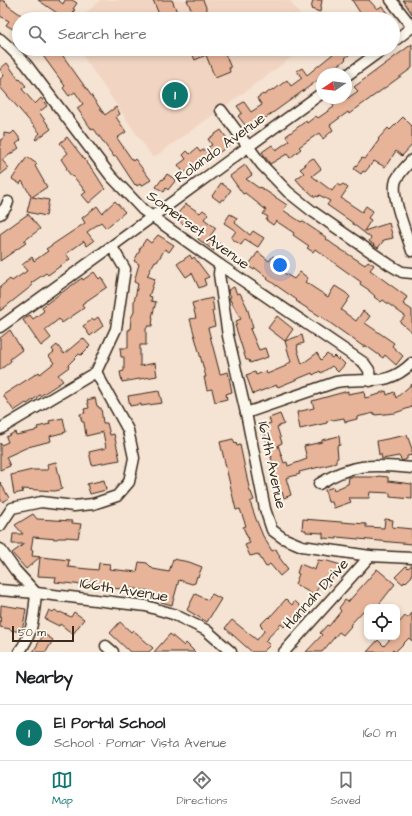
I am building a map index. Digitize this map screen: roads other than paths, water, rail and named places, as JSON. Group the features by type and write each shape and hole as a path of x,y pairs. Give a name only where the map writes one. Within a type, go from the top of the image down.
{"street":[{"path":"391,0 412,27 400,36"},
{"name":"Somerset Avenue","path":"0,39 12,49"},
{"name":"Somerset Avenue","path":"18,56 110,175 134,202 151,216 220,265 364,363 369,370 370,380"},
{"path":"352,72 373,56"},
{"name":"Rolando Avenue","path":"0,327 316,97"},
{"path":"222,110 268,172 288,192 312,212 390,265 402,272 412,273"},
{"path":"410,165 396,180 394,190 412,251"},
{"path":"0,214 8,202"},
{"path":"0,429 96,372 116,328 125,269 112,247"},
{"name":"167th Avenue","path":"220,265 219,274 228,336 246,413 264,509 272,530 283,538 302,546 370,556 412,558"},
{"path":"246,413 336,382 348,380 381,380 393,377 403,372 412,363"},
{"path":"0,526 12,508 41,502 74,506 93,504 117,496 129,482 134,458 128,430 96,372"},
{"path":"319,484 334,474 361,466 376,465 412,468"},
{"path":"0,549 15,570 36,593 32,624 26,642 20,652"},
{"name":"Hannah Drive","path":"284,652 370,556"},
{"name":"166th Avenue","path":"0,590 146,606 173,614 206,630 231,652"}],"place":[{"name":"El Portal School","path":"175,95"}]}
